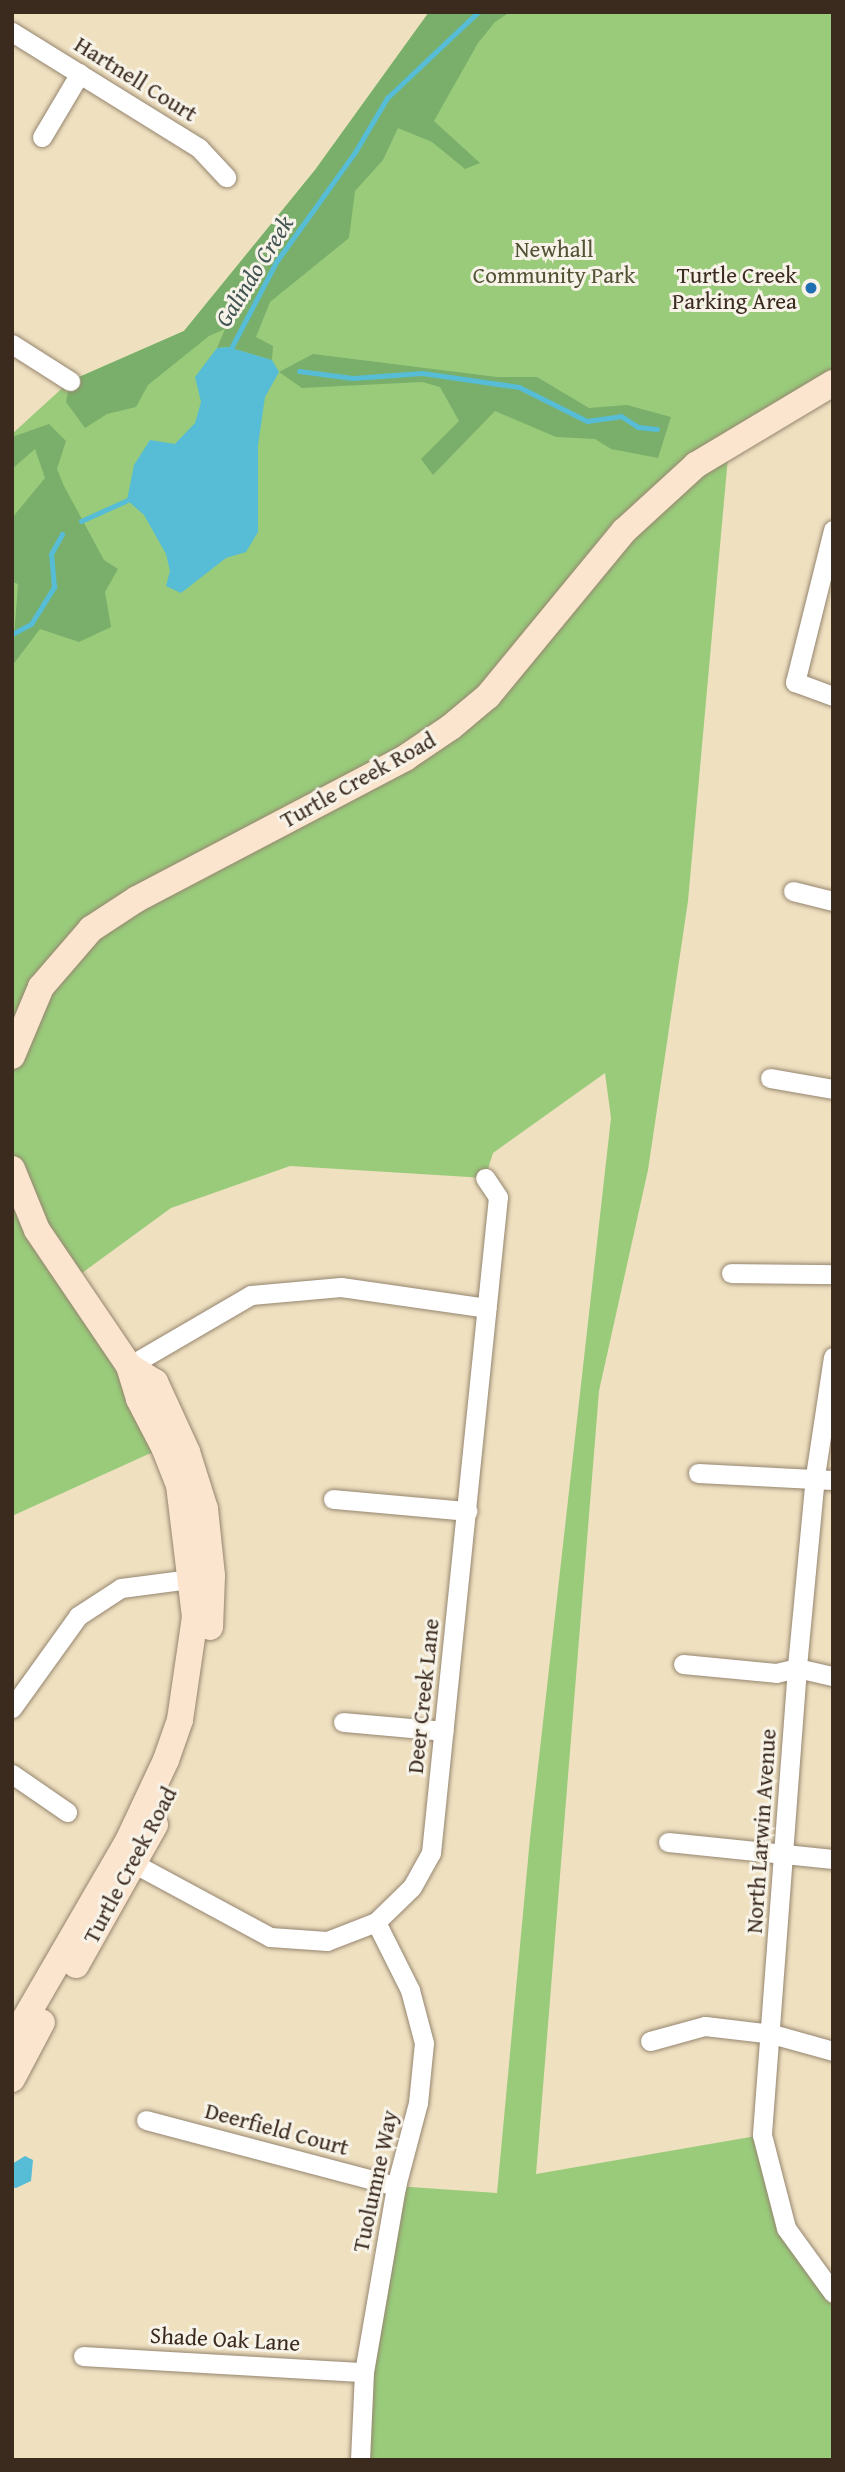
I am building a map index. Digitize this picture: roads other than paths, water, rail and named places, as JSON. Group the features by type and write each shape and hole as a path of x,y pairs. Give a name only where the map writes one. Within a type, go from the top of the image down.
{"street":[{"name":"Hartnell Court","path":"12,32 199,148 226,177"},
{"path":"42,137 80,73"},
{"path":"12,344 70,381"},
{"name":"Turtle Creek Road","path":"12,1056 41,987 91,929 137,899 405,758 452,727 488,696 624,531 676,484 696,466 833,383"},
{"path":"833,530 795,682 833,696"},
{"path":"793,891 833,901"},
{"path":"770,1078 833,1089"},
{"name":"Turtle Creek Road","path":"12,1169 37,1230 130,1366 155,1382 187,1452 205,1509 202,1577 208,1658 199,1712 172,1789 12,2041"},
{"name":"Deer Creek Lane","path":"127,1859 270,1937 327,1941 376,1922 412,1887 431,1853 498,1197 485,1178"},
{"path":"731,1273 833,1274"},
{"path":"130,1366 251,1296 341,1287 486,1308"},
{"name":"North Larwin Avenue","path":"833,1357 824,1478 797,1668 772,2034 762,2135 786,2228 833,2293"},
{"path":"698,1473 824,1478"},
{"path":"332,1499 467,1511"},
{"path":"12,1708 79,1616 121,1588 202,1577"},
{"path":"683,1664 776,1673 797,1668 833,1675"},
{"path":"344,1722 444,1731"},
{"path":"12,1774 67,1812"},
{"path":"668,1842 783,1851 833,1859"},
{"name":"Turtle Creek Road","path":"12,2079 127,1859"},
{"name":"Tuolumne Way","path":"360,2460 364,2372 396,2186 418,2103 424,2043 410,1990 376,1922"},
{"path":"650,2041 705,2026 772,2034 833,2050"},
{"name":"Deerfield Court","path":"146,2120 396,2186"},
{"name":"Shade Oak Lane","path":"83,2356 364,2372"}],"water":[{"path":"228,347 272,360 279,372 265,397 258,445 258,532 246,552 226,558 181,593 166,586 170,571 166,554 144,515 127,500 134,465 150,440 175,444 195,423 201,402 195,377 217,348"},
{"path":"25,2156 33,2160 31,2181 16,2188 12,2187 12,2164"}],"waterway":[{"name":"Galindo Creek","path":"228,354 276,262 355,152 387,98 478,12"},
{"path":"299,371 353,378 422,373 519,387 587,421 621,416 638,427 657,429"},
{"name":"Galindo Creek","path":"81,521 132,498"},
{"name":"Galindo Creek","path":"12,634 31,624 54,587 51,554 62,534"}],"place":[{"name":"Turtle Creek Parking Area","path":"811,288"}],"park label":[{"name":"Newhall Community Park","path":"554,262"}]}
